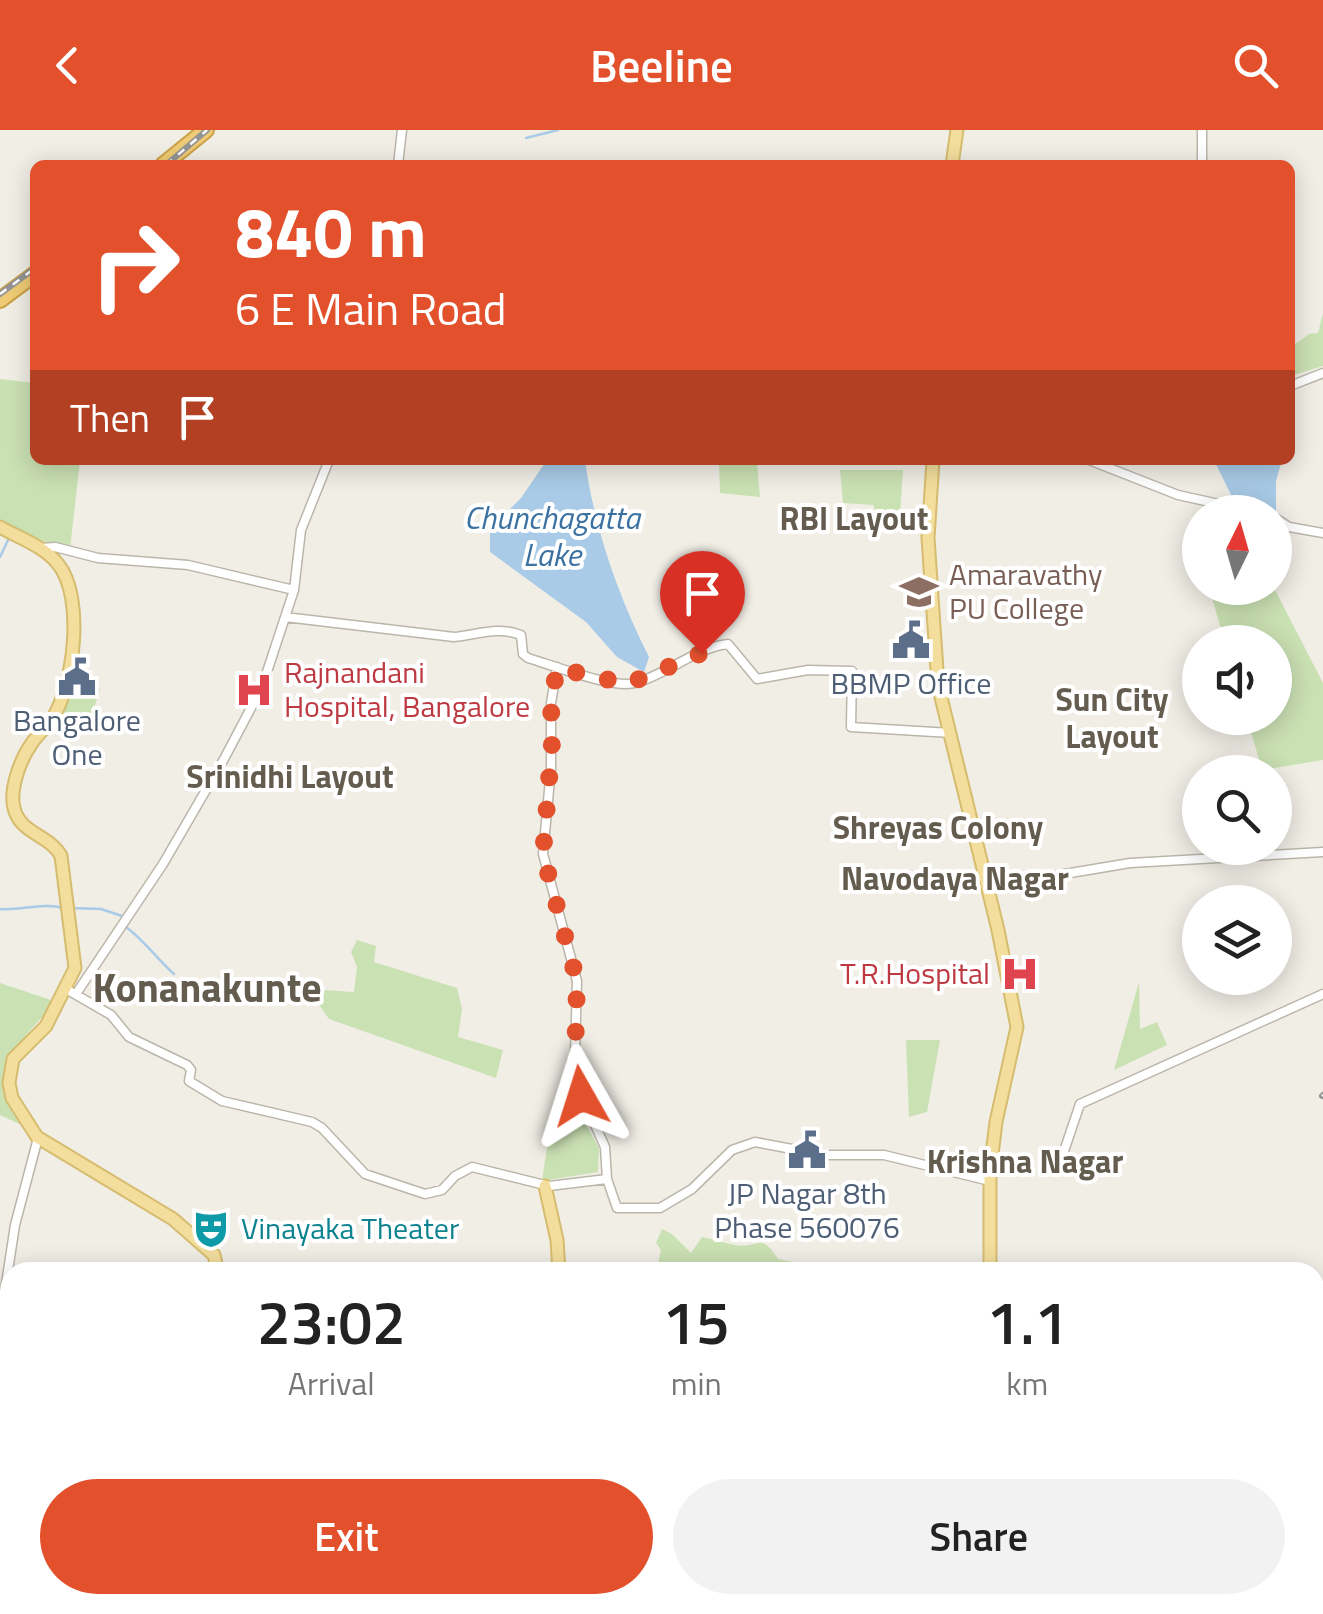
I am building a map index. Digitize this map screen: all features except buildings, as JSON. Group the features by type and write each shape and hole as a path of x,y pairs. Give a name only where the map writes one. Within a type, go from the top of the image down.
{"highway":[{"path":"170,160 209,130"},
{"path":"178,160 209,130"},
{"path":"0,291 30,270"},
{"path":"0,300 30,278"}],"main road":[{"path":"953,160 957,130"},
{"path":"935,465 931,547 936,676 1018,1027 996,1122 990,1181 990,1262"},
{"path":"0,528 50,559 59,572 76,622 58,708 27,750 8,804 25,827 59,851 68,934 76,960 71,992 46,1026 18,1052 10,1067 12,1098 37,1137 173,1219 213,1254 215,1262"},
{"path":"547,1186 560,1262"}],"street":[{"path":"399,160 402,130"},
{"path":"1204,130 1204,160"},
{"path":"1295,384 1323,373"},
{"path":"327,465 301,530 294,590 262,688 163,864 71,992 111,1015 129,1037 187,1064 189,1081 222,1100 322,1128 365,1174 425,1194 442,1190 454,1176 472,1167 547,1186 607,1179"},
{"path":"1102,465 1187,495"},
{"path":"1292,528 1323,533"},
{"path":"38,549 188,565 294,590"},
{"path":"285,618 454,637 507,631 520,636 524,656 627,684 728,644 757,679 808,670 852,671 851,727 952,734"},
{"path":"557,668 551,703 552,743 543,854 577,981 578,1089 606,1147 607,1179 618,1209 660,1208 692,1190 732,1150 755,1142 824,1154 884,1155 990,1181"},
{"path":"987,887 1130,863 1323,852"},
{"path":"1061,1160 1080,1104 1323,994"},
{"path":"10,1262 37,1137"}],"green space":[{"path":"1323,313 1323,366 1295,374 1295,344 1309,334 1318,333"},
{"path":"0,379 30,382 30,465 79,465 70,549 36,539 0,521"},
{"path":"719,465 757,465 760,497 720,493"},
{"path":"840,470 903,470 899,530 875,528 874,505 843,503"},
{"path":"1214,605 1283,605 1323,683 1323,760 1292,765 1292,755 1258,755 1252,735 1292,735 1292,625 1220,625"},
{"path":"70,680 100,689 88,727 59,718"},
{"path":"357,940 376,946 374,962 457,988 462,1009 458,1037 503,1050 496,1078 329,1019 320,1006 322,990 354,992 357,967 351,952"},
{"path":"1139,982 1140,1029 1157,1022 1167,1045 1114,1070"},
{"path":"0,983 57,1002 20,1043 8,1068 7,1096 30,1129 0,1115"},
{"path":"906,1040 940,1040 927,1112 909,1117"},
{"path":"579,1112 599,1148 598,1172 542,1181 552,1114"},
{"path":"662,1229 691,1253 702,1237 743,1246 763,1243 778,1259 794,1262 658,1262 661,1250 656,1243"}],"water":[{"name":"Chunchagatta Lake","path":"544,465 586,465 609,561 649,657 644,672 617,657 586,622 490,552 490,529 521,498"},
{"path":"1216,465 1281,465 1276,495 1231,495"}],"waterway":[{"path":"526,138 558,130"},
{"path":"0,557 8,540"},
{"path":"0,909 63,908"},
{"path":"70,908 101,909 123,919"},
{"path":"126,927 174,974"}],"railway":[{"path":"172,160 207,130"},
{"path":"0,294 30,272"}],"place":[{"name":"Amaravathy PU College","path":"919,592"},
{"name":"BBMP Office","path":"911,640"},
{"name":"Bangalore One","path":"77,677"},
{"name":"Rajnandani Hospital, Bangalore","path":"254,690"},
{"name":"T.R.Hospital","path":"1020,974"},
{"name":"JP Nagar 8th Phase 560076","path":"807,1150"},
{"name":"Vinayaka Theater","path":"211,1229"}],"district":[{"name":"RBI Layout","path":"854,519"},
{"name":"Sun City Layout","path":"1112,718"},
{"name":"Srinidhi Layout","path":"290,777"},
{"name":"Shreyas Colony","path":"938,828"},
{"name":"Navodaya Nagar","path":"955,879"},
{"name":"Konanakunte","path":"207,988"},
{"name":"Krishna Nagar","path":"1025,1162"}],"route":[{"path":"581,1096 575,1062 577,981 543,854 551,769 551,703 557,668 634,684 702,653"}]}
